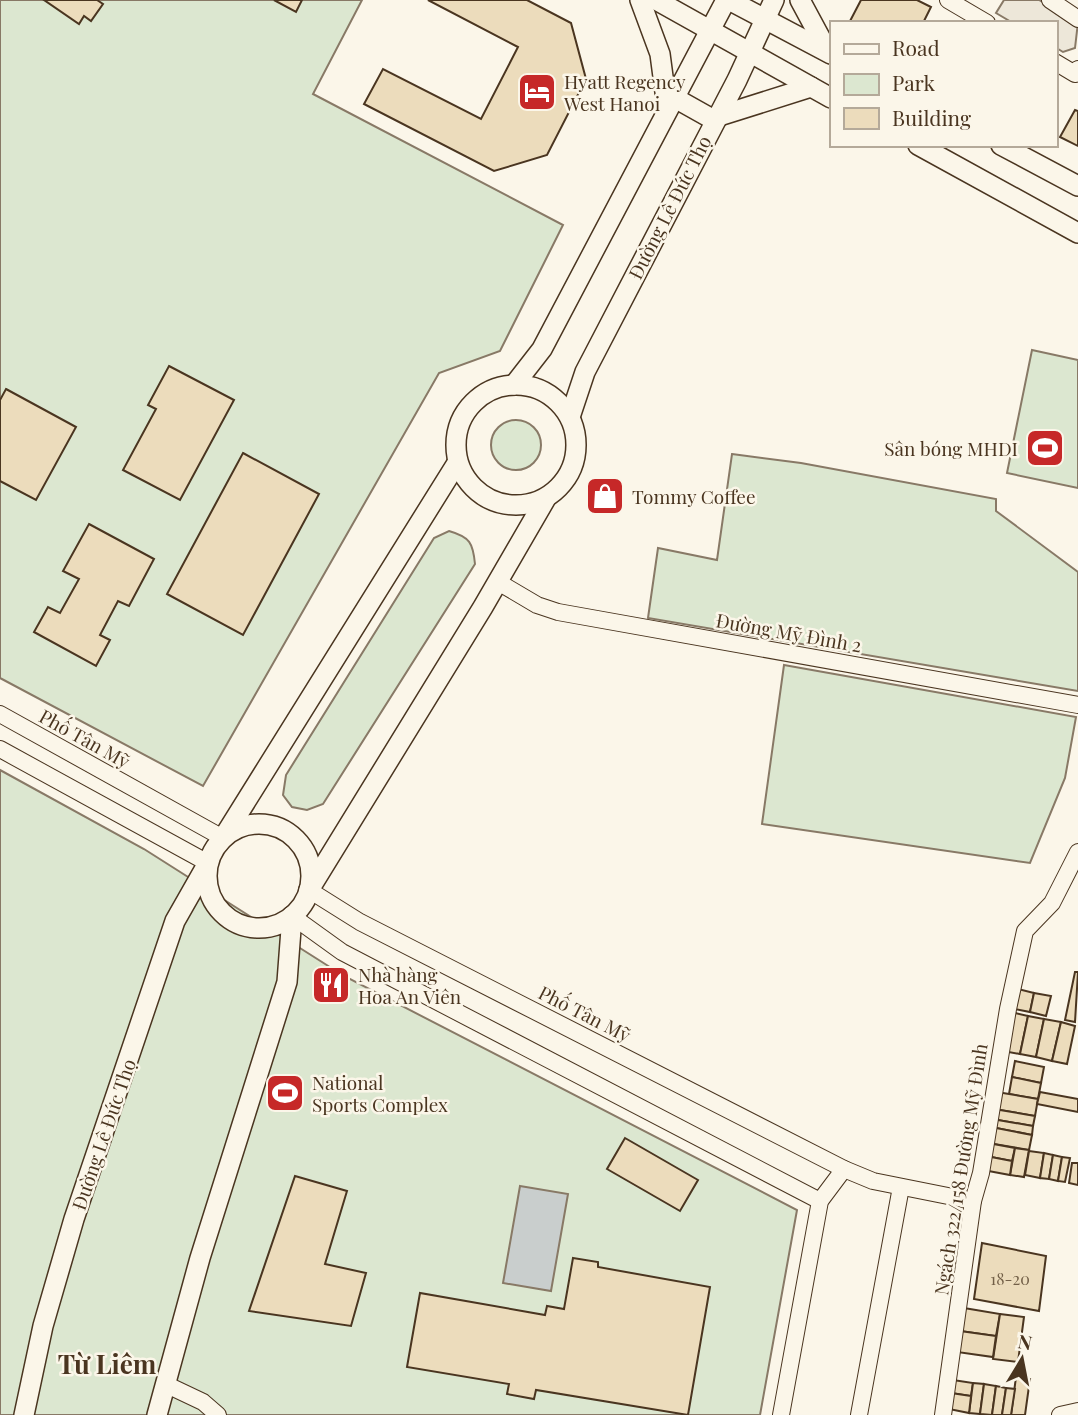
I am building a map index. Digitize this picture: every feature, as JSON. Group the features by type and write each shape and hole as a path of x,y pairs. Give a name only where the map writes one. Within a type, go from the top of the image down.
{"main road":[{"path":"640,0 660,54 670,102"},
{"path":"656,0 830,97"},
{"path":"514,385 542,349 670,102 709,29 728,0 830,54"},
{"name":"Đường Lê Đức Thọ","path":"570,417 585,372 767,20 774,0"},
{"path":"800,0 830,54"},
{"path":"670,102 715,118 811,87"},
{"path":"922,147 1078,233"},
{"path":"1005,147 1078,186"},
{"path":"457,463 217,844 208,863 206,876 209,893 218,909 230,920 246,927 264,928 281,924 292,916 305,900 545,500 563,483 572,468 576,434 570,417 556,400 536,388 514,385 495,388 479,397 466,410 457,429 457,463 469,484 488,499 519,506 545,500"},
{"path":"223,838 245,825 262,824 279,828 294,837 304,850 310,866 309,890"},
{"name":"Đường Lê Đức Thọ","path":"24,1415 43,1326 79,1206 175,921 208,863"},
{"path":"157,1415 200,1258 286,982 292,916"}],"street":[{"path":"948,0 984,21"},
{"path":"1050,0 1078,19"},
{"path":"1057,63 1075,74 1078,69"},
{"name":"Đường Mỹ Đình 2","path":"498,582 520,596 558,612 1078,705"},
{"name":"Phố Tân Mỹ","path":"0,714 223,838"},
{"path":"0,749 208,863"},
{"name":"Ngách 322/158 Đường Mỹ Đình","path":"943,1415 973,1201 981,1173 1008,1009 1025,931 1052,903 1078,852"},
{"name":"Phố Tân Mỹ","path":"309,890 360,922 844,1169 873,1181 888,1182 901,1188 973,1201"},
{"path":"292,916 342,952 820,1201"},
{"path":"782,1415 820,1201 844,1169"},
{"path":"859,1415 901,1188"},
{"path":"165,1384 203,1402 218,1415"},
{"path":"1060,1415 1078,1411"}],"green space":[{"path":"0,0 362,0 313,94 563,225 500,351 439,373 203,786 0,678"},
{"path":"1032,350 1078,360 1078,488 1007,473"},
{"path":"516,420 533,428 541,445 533,462 516,470 499,462 491,445 499,428"},
{"path":"732,454 801,463 996,499 996,511 1078,572 1078,691 648,618 658,548 717,560"},
{"path":"449,531 469,542 475,564 323,804 307,810 292,807 283,795 286,775 434,538"},
{"path":"784,665 1076,717 1065,778 1030,863 762,824"},
{"name":"National Sports Complex","path":"0,770 144,849 344,976 797,1210 760,1415 0,1415"}],"shaded area":[{"path":"1004,0 1039,0 1078,22 1075,48 1063,52 1057,48 1057,21 1010,21 996,13"},
{"path":"520,1186 568,1194 551,1291 503,1283"}],"building":[{"path":"44,0 97,0 103,4 91,21 84,16 79,24"},
{"path":"274,0 302,0 296,12"},
{"name":"Hyatt Regency West Hanoi","path":"428,0 527,0 571,23 586,79 547,155 494,171 364,104 383,69 481,119 518,47"},
{"path":"861,0 917,0 931,7 924,21 850,21"},
{"path":"1075,110 1078,111 1078,146 1060,137"},
{"path":"169,366 234,400 180,500 123,470 156,409 148,405"},
{"path":"6,389 76,427 36,500 0,481 0,400"},
{"path":"243,453 319,494 243,635 167,594"},
{"path":"89,524 154,559 129,606 118,601 100,635 110,640 96,666 34,632 48,607 60,613 79,579 63,571"},
{"path":"1075,972 1078,972 1075,1022 1065,1020"},
{"path":"1014,988 1034,993 1030,1012 1010,1008"},
{"path":"1034,993 1051,996 1046,1016 1030,1012"},
{"path":"1011,1012 1028,1016 1020,1054 1003,1051"},
{"path":"1028,1016 1044,1019 1036,1057 1020,1054"},
{"path":"1044,1019 1061,1022 1052,1061 1036,1057"},
{"path":"1061,1022 1075,1026 1067,1064 1052,1061"},
{"path":"1015,1061 1044,1067 1041,1083 1012,1077"},
{"path":"1012,1077 1041,1083 1038,1099 1009,1094"},
{"path":"997,1092 1038,1099 1035,1116 994,1109"},
{"path":"1040,1092 1078,1099 1078,1112 1037,1104"},
{"path":"994,1109 1035,1116 1033,1126 992,1119"},
{"path":"992,1119 1033,1126 1032,1135 991,1127"},
{"path":"991,1127 1032,1135 1029,1150 988,1143"},
{"path":"625,1138 698,1180 680,1211 607,1169"},
{"path":"988,1143 1015,1148 1012,1161 986,1156"},
{"path":"1015,1148 1029,1150 1024,1177 1010,1175"},
{"path":"1029,1151 1044,1153 1040,1178 1025,1175"},
{"path":"1044,1153 1053,1155 1049,1179 1040,1178"},
{"path":"1053,1155 1062,1157 1058,1181 1049,1179"},
{"path":"986,1156 1012,1161 1010,1175 983,1170"},
{"path":"1062,1157 1070,1158 1065,1182 1058,1181"},
{"path":"1072,1163 1078,1163 1078,1185 1069,1183"},
{"path":"295,1176 347,1191 325,1264 366,1273 351,1326 249,1311"},
{"path":"982,1243 1046,1256 1039,1311 974,1299"},
{"path":"573,1258 598,1262 598,1267 710,1287 688,1415 536,1390 534,1399 507,1394 509,1384 407,1367 420,1293 545,1315 547,1306 564,1309"},
{"path":"964,1308 1000,1314 996,1336 960,1331"},
{"path":"1000,1314 1024,1317 1018,1362 993,1359"},
{"path":"960,1331 996,1336 993,1357 957,1352"},
{"path":"1016,1377 1030,1379 1025,1415 1011,1415"},
{"path":"953,1380 973,1383 971,1396 951,1393"},
{"path":"973,1383 984,1384 980,1414 969,1413"},
{"path":"984,1384 996,1386 992,1415 980,1414"},
{"path":"996,1386 1006,1388 1002,1415 992,1415"},
{"path":"1006,1388 1015,1389 1011,1415 1002,1415"},
{"path":"951,1393 971,1396 969,1413 949,1409"}],"place":[{"name":"Hyatt Regency West Hanoi","path":"537,92"},
{"name":"Sân bóng MHDI","path":"1045,448"},
{"name":"Tommy Coffee","path":"605,496"},
{"name":"Nhà hàng Hoa An Viên","path":"331,985"},
{"name":"National Sports Complex","path":"285,1093"}],"district":[{"name":"Từ Liêm","path":"107,1363"}]}
